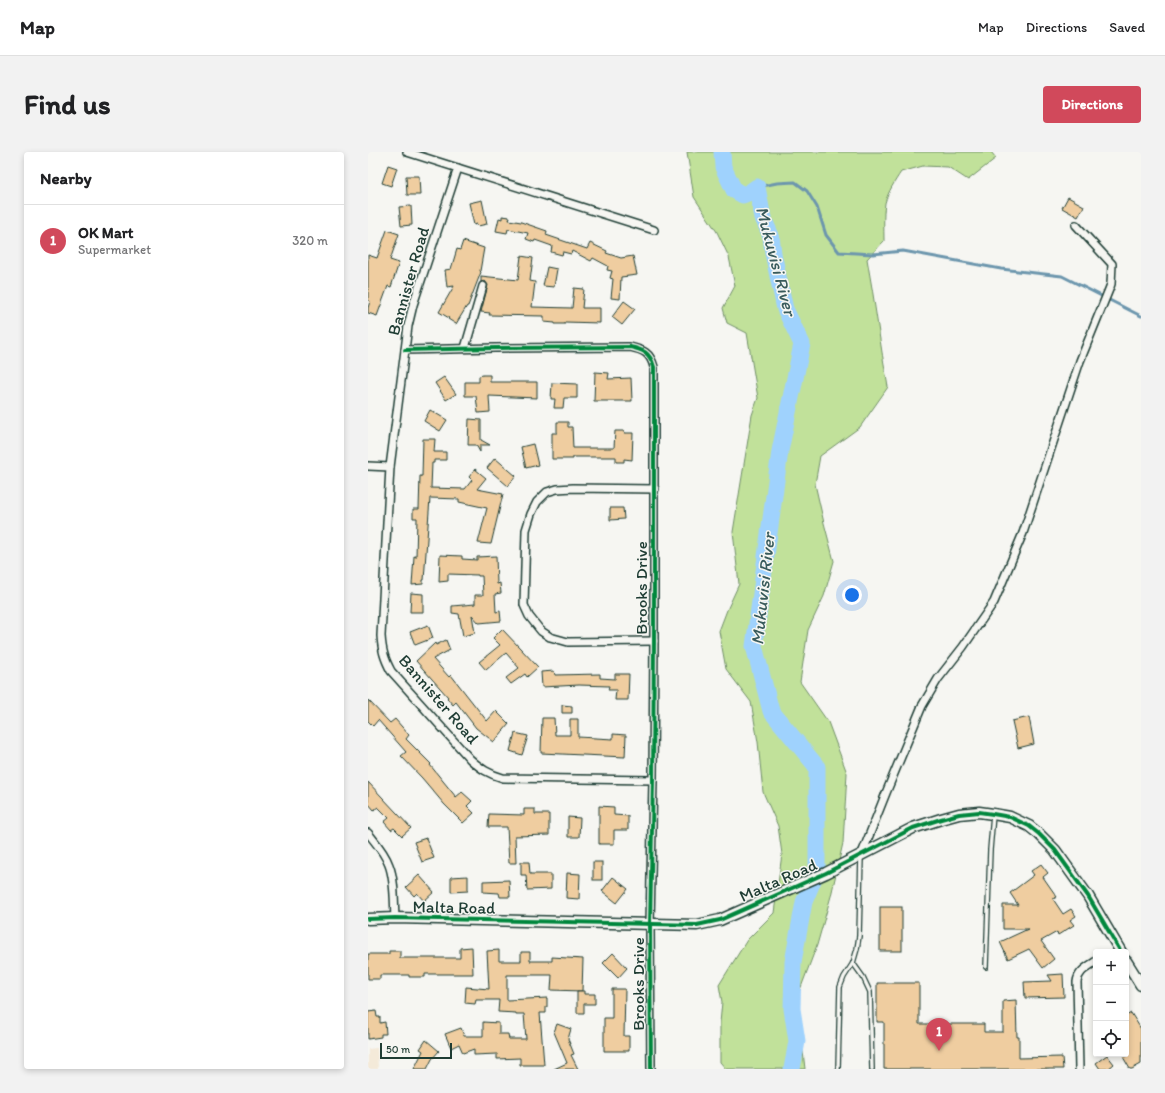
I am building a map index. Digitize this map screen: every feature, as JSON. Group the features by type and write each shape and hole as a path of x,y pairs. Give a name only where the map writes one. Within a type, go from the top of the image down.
{"street":[{"path":"407,152 654,230"},
{"name":"Bannister Road","path":"458,168 413,305 405,350 390,467 381,636 382,651 391,671 470,758 491,775 503,778 653,780"},
{"path":"861,856 922,706 938,679 963,647 994,602 1023,533 1080,361 1110,287 1112,264 1076,225"},
{"path":"465,348 483,286"},
{"name":"Brooks Drive","path":"405,350 630,347 641,350 652,358 654,366 655,489 653,780 650,924 651,1069"},
{"path":"368,466 390,467"},
{"path":"654,641 568,642 550,637 541,631 529,616 524,605 526,530 537,502 547,492 557,489 572,488 655,489"},
{"name":"Malta Road","path":"368,919 395,918 697,925 709,923 739,912 826,873 913,828 959,814 979,812 1010,817 1029,826 1055,850 1088,896 1116,949"},
{"path":"368,833 384,854 390,866 395,918"},
{"path":"1079,1069 1076,982 1077,977 1084,968 1093,963"},
{"path":"1129,966 1141,985"}],"lane":[{"path":"986,967 990,850 994,814"},
{"path":"838,1069 840,987 857,950 859,936 861,856"},
{"path":"852,963 863,977 870,992 872,1069"}],"shaded area":[{"path":"377,1048 378,1069 368,1069 368,1049"}],"green space":[{"path":"687,152 991,152 996,158 968,180 948,167 923,166 901,172 894,183 885,203 884,241 867,259 888,387 860,427 820,456 815,484 834,561 824,596 808,630 800,682 828,722 847,773 843,843 831,896 817,945 797,998 805,1069 726,1069 720,1062 720,1023 722,1002 719,985 747,940 774,913 782,854 778,826 763,792 758,742 751,702 726,669 719,631 739,584 733,532 752,415 758,398 747,333 727,323 723,308 735,286 729,257 717,232 694,197"}],"building":[{"path":"388,165 397,168 391,186 382,183"},
{"path":"406,176 419,176 420,195 407,195"},
{"path":"1068,197 1084,206 1078,217 1062,208"},
{"path":"482,200 487,224 478,226 477,224 474,225 469,203"},
{"path":"411,206 412,225 401,226 399,207"},
{"path":"502,216 510,217 509,220 521,222 547,231 546,235 587,249 590,243 607,251 606,253 621,258 633,256 637,275 621,277 620,299 611,298 613,279 610,278 612,271 607,270 608,266 593,258 591,261 572,251 571,254 563,252 562,255 551,252 552,246 535,240 534,242 526,239 528,233 508,229 507,233 496,231 499,218 502,219"},
{"path":"387,230 399,234 390,260 399,263 391,287 388,286 377,316 368,313 370,301 368,300 368,255 377,258"},
{"path":"463,241 484,248 481,272 468,306 456,324 439,312 454,286 447,287 445,270 451,269 457,249 460,250"},
{"path":"521,256 533,258 530,281 535,282 532,307 572,308 574,288 584,289 582,308 600,308 600,323 565,322 565,324 555,324 544,322 544,316 489,315 490,313 481,312 488,285 485,281 481,282 481,276 518,280"},
{"path":"547,267 557,269 554,287 543,286"},
{"path":"624,301 635,309 622,325 612,317"},
{"path":"595,372 609,373 608,379 631,378 632,401 594,401"},
{"path":"490,375 490,382 537,382 537,398 489,396 490,412 478,413 476,396 465,396 465,382 479,382 479,376"},
{"path":"444,377 456,394 446,400 435,383"},
{"path":"552,383 577,384 577,398 564,398 563,408 554,408 555,399 551,399"},
{"path":"430,410 447,420 440,431 424,421"},
{"path":"469,419 481,420 481,440 490,445 480,445 480,452 476,445 468,445"},
{"path":"557,422 568,422 568,427 572,427 573,448 614,448 615,431 633,433 632,460 624,459 624,462 616,462 616,457 573,457 573,459 552,459 552,433 557,433"},
{"path":"423,439 435,439 434,452 446,452 446,460 434,460 434,463 432,463 431,488 465,489 472,480 469,477 475,469 486,478 477,489 503,494 491,544 478,543 487,508 459,502 459,499 430,498 424,580 423,584 412,585 414,556 416,557 417,518 413,518 413,509 419,509"},
{"path":"533,444 538,465 526,468 521,447"},
{"path":"495,458 516,476 508,486 487,468"},
{"path":"610,508 623,508 624,519 610,520"},
{"path":"440,555 462,556 462,559 477,560 477,557 496,556 497,584 500,583 501,593 495,594 496,612 500,611 501,621 479,623 472,615 475,633 463,636 459,614 452,613 452,606 475,604 475,595 483,595 482,576 448,574 448,581 439,582"},
{"path":"411,593 423,594 423,612 410,612"},
{"path":"428,625 433,638 415,645 410,632"},
{"path":"502,629 538,667 527,677 525,674 511,684 506,678 519,668 506,653 486,670 479,662 500,645 493,638"},
{"path":"446,640 450,650 433,659 449,677 451,675 487,721 496,711 509,724 494,742 476,728 456,702 453,705 447,698 448,697 416,661 435,643 436,645"},
{"path":"554,671 555,675 600,674 600,678 615,679 615,674 629,674 628,700 615,700 616,690 608,690 609,686 579,685 542,687 541,672"},
{"path":"368,700 390,723 395,719 409,735 406,739 431,764 430,765 456,797 462,792 472,801 467,806 474,813 463,823 401,756 406,752 378,720 373,726 368,721"},
{"path":"562,705 572,706 572,713 562,713"},
{"path":"1029,717 1034,744 1018,748 1012,721"},
{"path":"542,718 554,718 555,735 570,735 570,719 578,719 578,737 613,739 613,734 626,735 625,757 541,753"},
{"path":"515,733 528,736 522,755 510,751"},
{"path":"368,782 411,828 402,836 394,828 391,830 384,822 389,818 378,807 374,810 368,803"},
{"path":"599,806 614,807 614,815 628,816 628,830 614,830 614,844 599,844"},
{"path":"524,809 535,809 535,814 549,814 549,835 515,836 516,863 509,863 507,827 488,827 489,814 524,815"},
{"path":"568,817 580,818 579,837 568,837"},
{"path":"426,838 434,858 422,862 414,842"},
{"path":"521,862 529,862 530,874 551,874 551,889 527,890 526,875 521,875"},
{"path":"593,862 602,862 602,880 593,880"},
{"path":"1041,864 1048,873 1043,877 1057,897 1053,899 1063,914 1071,909 1076,916 1070,920 1074,925 1058,935 1057,932 1041,941 1054,959 1043,968 1029,949 1008,959 1000,942 1028,929 1003,929 1003,905 1018,905 1010,893 1034,875 1031,871"},
{"path":"567,873 580,874 579,899 566,898"},
{"path":"419,875 434,892 424,901 417,893 414,896 406,887"},
{"path":"468,876 468,891 451,892 451,877"},
{"path":"613,877 628,889 617,903 602,891"},
{"path":"509,880 510,897 500,897 499,893 483,892 483,881"},
{"path":"880,907 902,907 902,951 880,951"},
{"path":"472,947 473,974 425,974 425,977 409,977 409,975 380,975 380,979 368,979 368,954 389,954 389,951 400,951 400,958 460,958 460,948"},
{"path":"499,950 499,961 521,961 521,952 530,952 530,961 552,961 552,957 583,959 582,991 551,990 552,975 507,975 507,1000 547,998 546,1013 540,1013 544,1065 520,1065 520,1058 497,1059 497,1054 474,1055 474,1049 463,1053 459,1044 451,1048 445,1034 461,1028 464,1036 483,1036 483,1022 499,1023 499,1034 508,1034 509,1039 526,1039 524,1014 498,1012 499,1000 476,1000 475,1004 465,1003 466,987 489,989 487,951"},
{"path":"613,953 627,968 618,978 603,963"},
{"path":"1063,974 1064,997 1025,998 1024,982 1052,981 1048,975"},
{"path":"877,983 919,983 919,1024 984,1024 984,1032 1003,1032 1003,1001 1016,1000 1019,1058 1062,1057 1063,1069 884,1069 884,1022 877,1022"},
{"path":"612,989 625,989 624,1036 629,1036 629,1051 604,1051 604,1018 612,1018"},
{"path":"577,991 584,991 584,994 595,994 595,1004 584,1004 584,1013 577,1013"},
{"path":"376,1011 377,1017 380,1017 380,1023 385,1022 386,1034 381,1034 381,1037 368,1039 368,1012"},
{"path":"1131,1013 1141,1029 1141,1064 1132,1069 1130,1069 1123,1057 1129,1057 1129,1014"},
{"path":"557,1024 571,1029 568,1039 574,1054 571,1055 578,1069 554,1069 567,1063 554,1032"},
{"path":"426,1040 439,1051 432,1059 427,1069 414,1069 423,1051 420,1049"},
{"path":"1104,1057 1109,1057 1114,1064 1108,1069 1100,1069 1096,1063"}],"waterway":[{"name":"Mukuvisi River","path":"722,152 723,167 734,190 743,195 757,187 763,218 771,236 773,253 785,309 802,344 780,451 754,646 771,711 817,767 817,871 804,902 793,962 792,1009 797,1041 792,1069"},
{"path":"757,187 777,183 795,182 807,191 817,207 826,235 839,252 873,254 903,251 1001,269 1062,276 1141,316"}],"cycle path":[{"path":"405,350 630,347 645,352 650,358 654,367 654,641 650,924 651,1069"},
{"path":"368,919 395,918 697,925 720,920 826,873 913,828 959,814 979,812 1010,817 1029,826 1039,834 1055,850 1088,896 1119,949"}],"place":[{"name":"OK Mart","path":"939,1051"}]}
